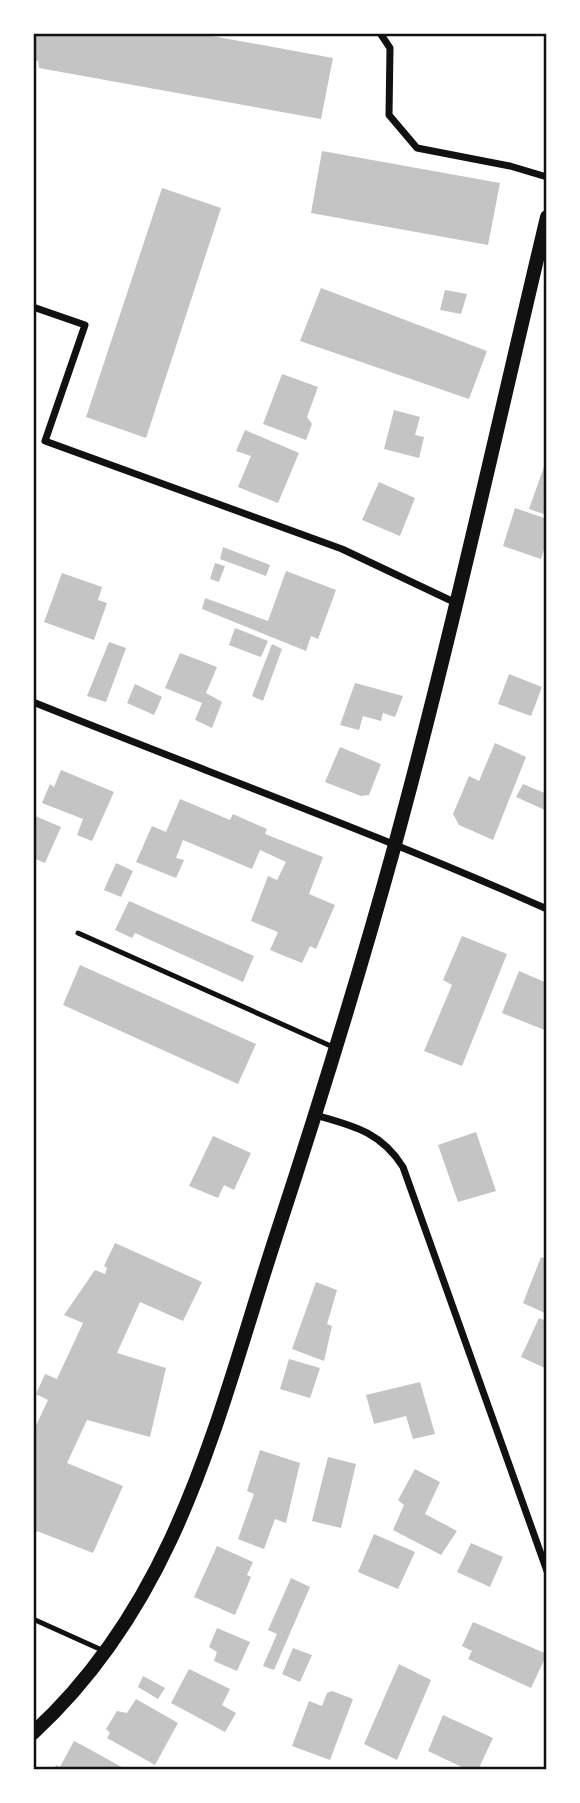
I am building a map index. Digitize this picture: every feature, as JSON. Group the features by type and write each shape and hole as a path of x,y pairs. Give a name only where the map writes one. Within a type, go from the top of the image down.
{"main road":[{"path":"37,1725 81,1687 140,1602 174,1535 226,1396 316,1115 395,844 456,603 547,217"}],"street":[{"path":"380,33 390,48 389,115 416,148 510,166 547,177"},
{"path":"33,307 86,326 45,440 342,549 456,603"},
{"path":"33,702 358,832 395,844 547,909"},
{"path":"316,1115 377,1137 392,1150 403,1167 547,1571"}],"lane":[{"path":"78,933 336,1048"},
{"path":"33,1619 107,1653"}],"building":[{"path":"33,33 196,33 333,58 321,119 39,68 38,61 33,60"},
{"path":"322,151 500,183 488,245 311,213"},
{"path":"162,188 221,208 146,438 86,417"},
{"path":"321,288 487,351 469,399 300,341"},
{"path":"445,290 467,294 461,314 440,310"},
{"path":"282,374 318,387 307,417 312,424 306,440 263,424"},
{"path":"394,410 420,417 415,435 424,437 419,458 384,449"},
{"path":"245,430 299,453 278,503 238,487 251,456 236,451"},
{"path":"547,461 547,515 529,509"},
{"path":"379,482 415,498 400,536 362,520"},
{"path":"515,508 547,519 547,540 541,559 503,546"},
{"path":"223,547 270,565 266,576 220,559"},
{"path":"215,563 225,566 219,582 210,579"},
{"path":"286,571 336,590 318,639 311,636 306,651 202,609 205,598 268,621"},
{"path":"62,573 102,587 98,600 107,603 94,640 44,622"},
{"path":"235,628 268,641 261,657 229,645"},
{"path":"109,642 126,648 106,702 87,696"},
{"path":"272,644 282,649 263,701 252,696"},
{"path":"180,653 217,667 206,693 222,702 212,728 195,720 202,703 165,688"},
{"path":"509,674 542,687 531,716 498,704"},
{"path":"355,683 403,696 395,717 383,713 381,721 363,716 359,730 340,725"},
{"path":"135,684 162,697 154,715 127,703"},
{"path":"495,743 526,757 493,840 459,825 453,814 469,776 479,781"},
{"path":"340,747 381,764 369,795 361,796 325,782"},
{"path":"61,770 114,792 92,841 77,835 83,819 42,803 50,784 54,787"},
{"path":"523,784 547,794 545,810 516,797"},
{"path":"180,799 230,820 233,814 267,829 265,834 323,857 309,894 335,905 316,949 310,946 302,963 270,950 278,932 251,921 268,876 277,880 286,862 260,850 252,869 183,840 176,858 184,860 176,878 136,862 152,826 166,832"},
{"path":"33,815 61,827 45,863 33,858"},
{"path":"116,863 133,871 121,897 104,890"},
{"path":"129,901 254,956 243,982 135,933 132,938 115,930"},
{"path":"462,936 507,954 462,1066 424,1051 452,985 443,980"},
{"path":"80,965 256,1044 238,1084 63,1005"},
{"path":"519,971 547,983 547,1031 502,1013"},
{"path":"476,1132 496,1191 458,1202 438,1145"},
{"path":"213,1136 251,1153 234,1190 224,1185 218,1198 189,1186"},
{"path":"115,1243 202,1282 183,1321 140,1302 117,1353 166,1368 150,1437 87,1420 67,1463 123,1486 93,1553 37,1531 33,1539 33,1432 48,1400 36,1394 45,1374 57,1379 83,1323 64,1315 95,1270 105,1274 107,1268 104,1266"},
{"path":"541,1257 547,1259 547,1314 523,1303"},
{"path":"316,1282 337,1290 327,1324 332,1326 324,1361 292,1349"},
{"path":"539,1318 547,1321 547,1369 521,1357"},
{"path":"289,1359 320,1368 310,1398 280,1389"},
{"path":"420,1382 435,1434 413,1439 406,1416 374,1424 366,1395"},
{"path":"260,1450 300,1463 286,1523 275,1519 264,1549 238,1539 254,1494 247,1491"},
{"path":"328,1457 356,1464 341,1528 312,1521"},
{"path":"415,1469 440,1482 425,1514 457,1531 441,1555 393,1530 404,1505 398,1500"},
{"path":"374,1534 415,1552 398,1589 358,1572"},
{"path":"471,1543 503,1557 490,1587 457,1572"},
{"path":"217,1546 253,1562 247,1575 251,1577 235,1615 194,1597"},
{"path":"291,1578 310,1587 274,1670 263,1666 277,1634 268,1630"},
{"path":"473,1622 547,1654 531,1688 468,1659 472,1651 462,1646"},
{"path":"217,1628 250,1642 237,1671 214,1661 217,1652 209,1647"},
{"path":"293,1648 312,1655 300,1682 282,1674"},
{"path":"399,1664 431,1680 397,1760 364,1744"},
{"path":"189,1669 230,1689 222,1705 236,1713 225,1732 171,1703"},
{"path":"143,1676 165,1688 158,1699 138,1687"},
{"path":"332,1691 353,1699 330,1760 292,1746 309,1701 322,1706 327,1693"},
{"path":"136,1699 178,1723 155,1765 107,1738 110,1733 106,1729 117,1711 127,1713"},
{"path":"443,1715 493,1738 478,1770 468,1770 428,1751"},
{"path":"74,1741 127,1770 54,1770 56,1765 60,1767"}]}
